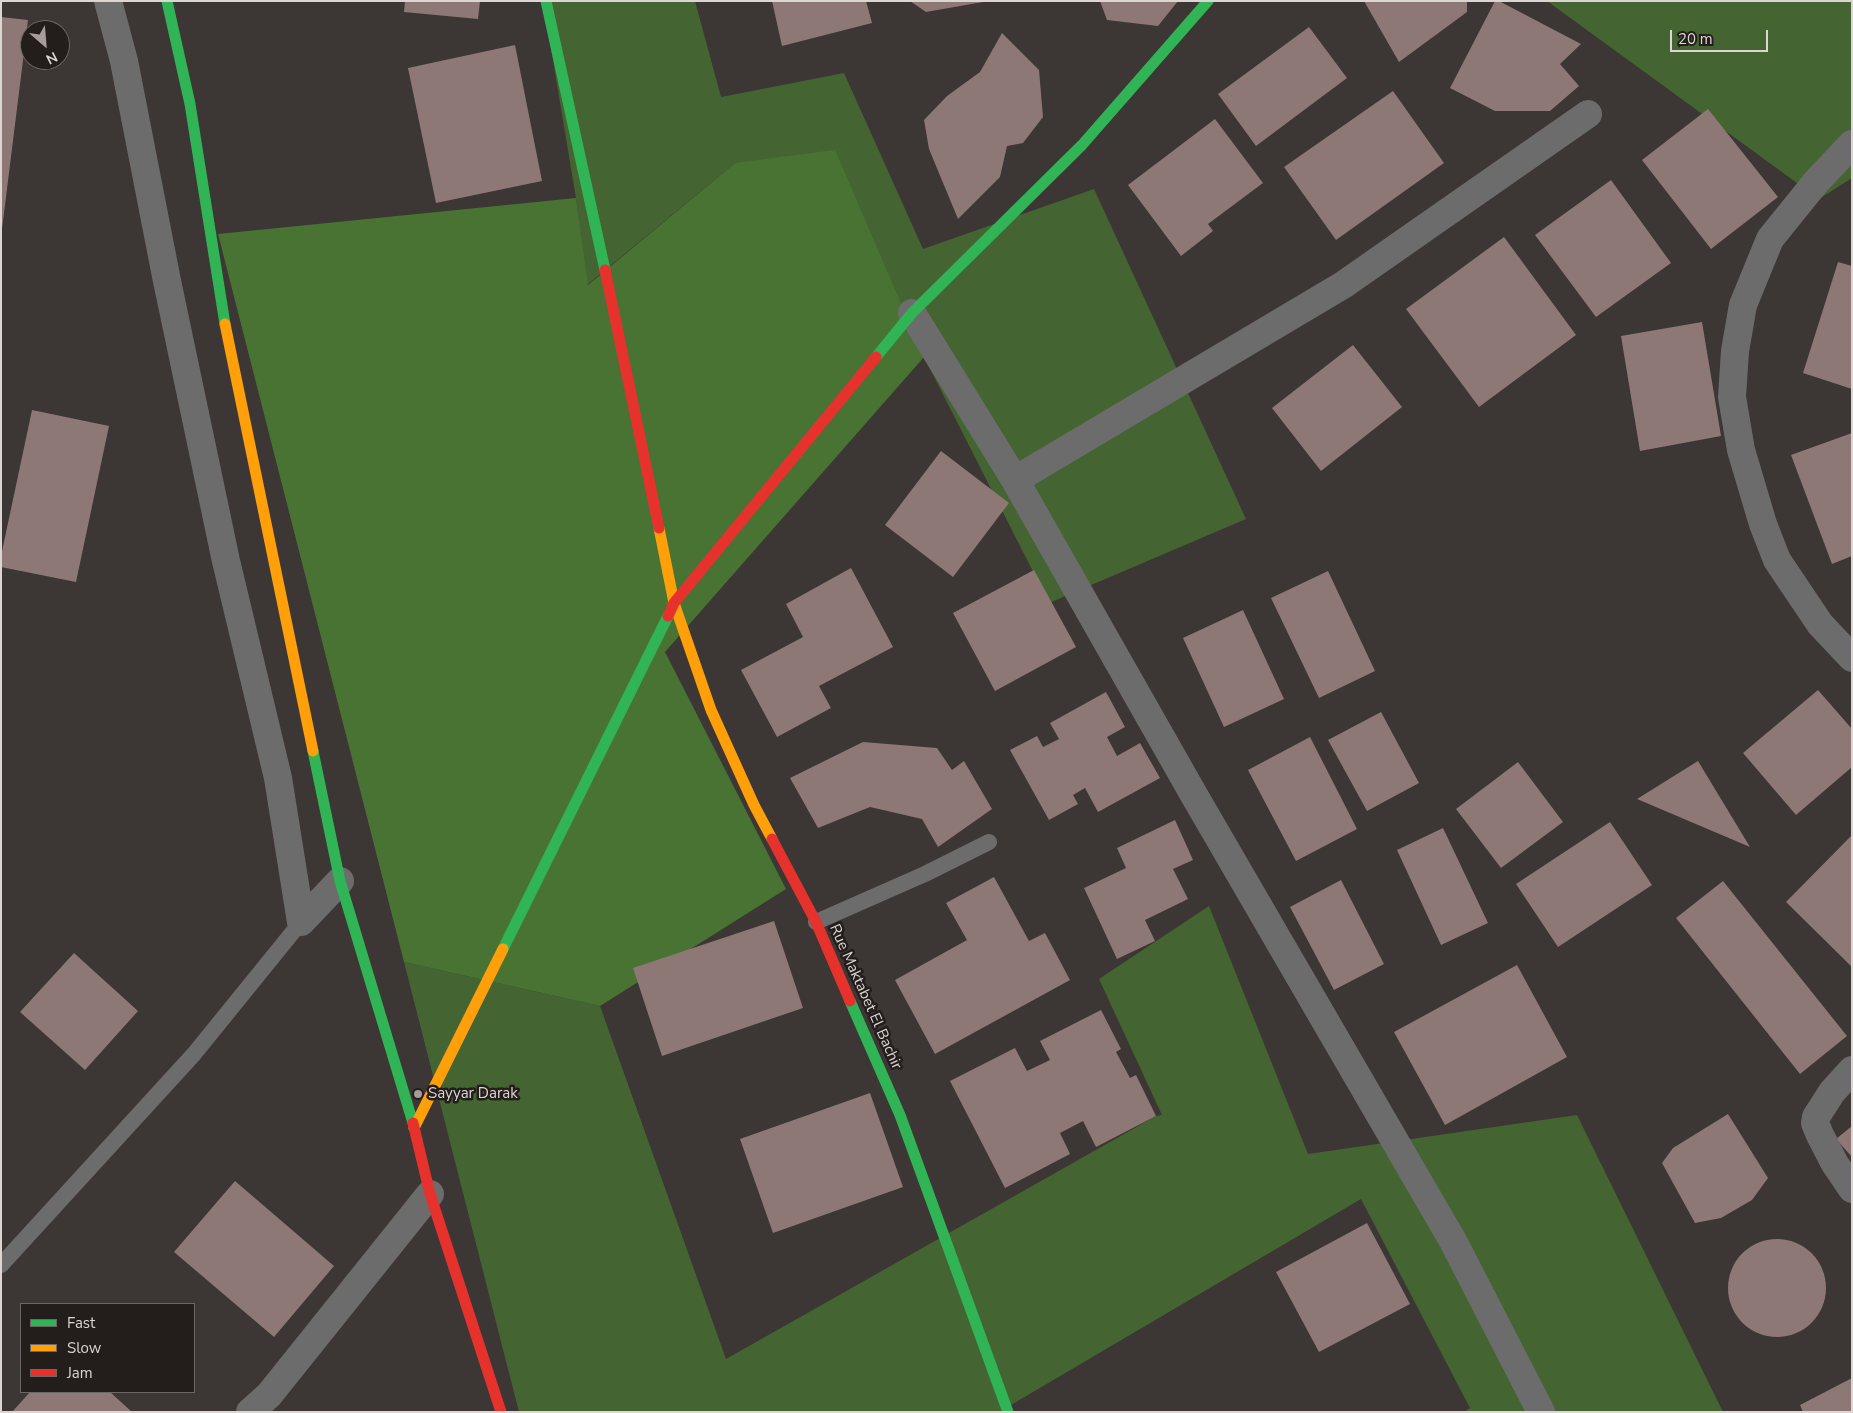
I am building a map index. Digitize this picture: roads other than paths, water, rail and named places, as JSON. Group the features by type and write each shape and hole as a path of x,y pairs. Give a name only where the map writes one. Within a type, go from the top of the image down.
{"street":[{"path":"108,1 124,61 167,281 226,561 278,778 301,922"},
{"path":"167,1 190,104 229,347 340,881 414,1128 430,1194 501,1412"},
{"name":"Rue Maktabet El Bachir","path":"546,1 614,311 674,603 711,710 754,805 816,922 900,1115 1008,1412"},
{"path":"414,1128 674,603 912,313 1082,145 1208,1"},
{"path":"1015,480 1342,285 1588,114"},
{"path":"1852,144 1816,182 1770,239 1743,305 1735,351 1732,397 1741,450 1763,524 1777,560 1820,624 1852,658"},
{"path":"912,313 1015,480 1194,795 1453,1241 1541,1412"},
{"path":"301,922 340,881"},
{"path":"1852,1070 1832,1092 1816,1117 1820,1136 1835,1164 1852,1189"},
{"path":"262,1406 430,1194"}],"lane":[{"path":"816,922 925,874 990,842"},
{"path":"1,1264 194,1054 301,922"}],"place":[{"name":"Sayyar Darak","path":"418,1094"}]}
